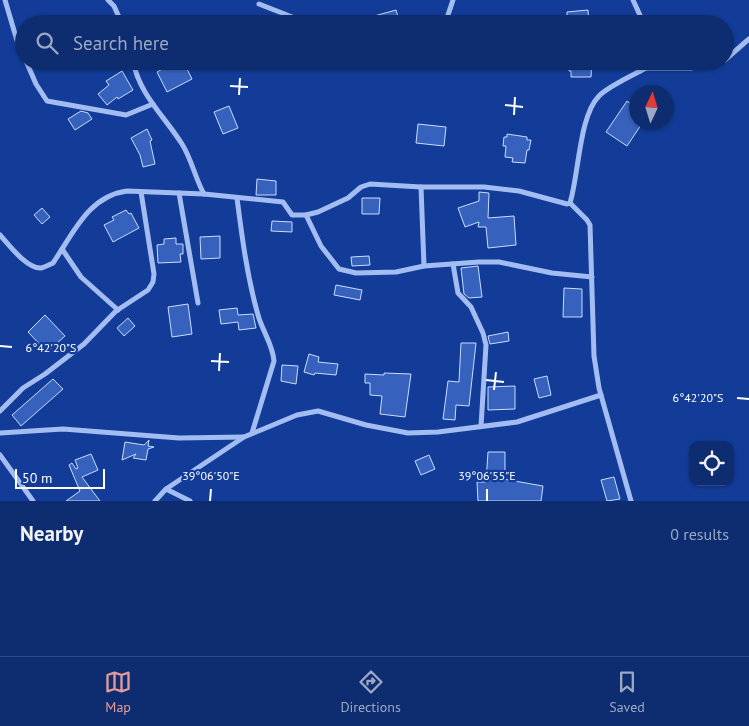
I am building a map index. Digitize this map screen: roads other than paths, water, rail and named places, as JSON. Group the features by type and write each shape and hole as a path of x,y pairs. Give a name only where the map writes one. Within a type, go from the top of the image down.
{"street":[{"path":"5,0 15,34"},
{"path":"108,0 114,6 118,15"},
{"path":"448,15 453,0"},
{"path":"633,0 640,15"},
{"path":"259,4 287,15"},
{"path":"734,52 749,39"},
{"path":"30,70 47,101 126,115 153,104"},
{"path":"135,70 153,104 181,142 190,158 196,178 204,194"},
{"path":"570,204 585,123 591,108 600,95 643,70"},
{"path":"0,235 27,263 41,268 53,263 86,212 98,202 114,193 204,194 283,202 292,214 306,215 318,212 348,198 361,187 370,184 421,187 484,187 519,191 570,204 590,225 594,356 601,395 631,501"},
{"path":"421,187 424,266"},
{"path":"0,411 23,388 84,344 118,310 148,290 153,282 154,274 141,192"},
{"path":"179,194 198,303"},
{"path":"237,198 245,260 258,315 273,352 274,361 252,433"},
{"path":"306,215 334,265 339,269 356,273 396,272 424,266 499,262 552,274 592,277"},
{"path":"62,249 81,277 118,310"},
{"path":"453,264 458,293 471,307 483,333 486,345 481,426"},
{"path":"155,501 166,490 244,437 297,415 318,411 366,426 408,433 438,432 517,422 601,395"},
{"path":"0,433 63,428 179,438 244,437"},
{"path":"0,455 33,501"},
{"path":"166,490 190,501"}]}
